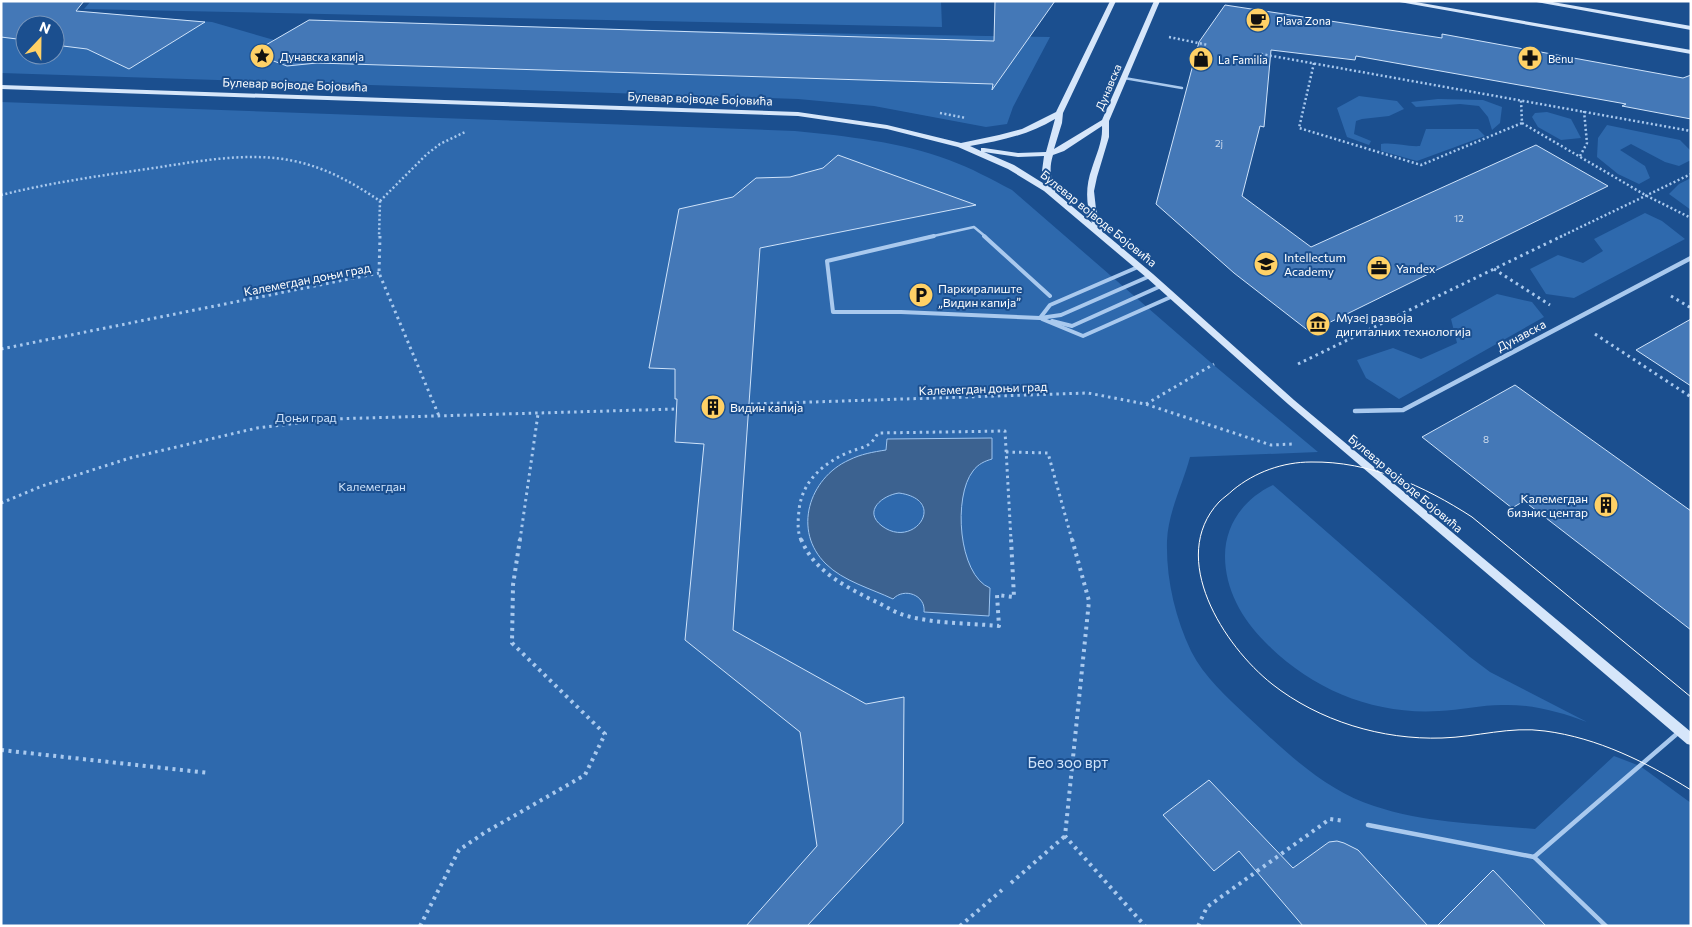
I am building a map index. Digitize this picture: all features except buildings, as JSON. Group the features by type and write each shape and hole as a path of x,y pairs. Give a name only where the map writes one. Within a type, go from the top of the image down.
{"main road":[{"path":"1056,196 1045,176 1048,154 1057,130 1059,113 1113,1"},
{"name":"Дунавска","path":"961,145 1018,155 1048,154 1062,150 1105,121 1157,1"},
{"path":"1397,1 1691,52"},
{"path":"1534,1 1691,28"},
{"name":"Булевар војводе Бојовића","path":"1,87 798,114 887,126 961,145 1011,167 1056,196 1173,296 1291,402 1691,740"},
{"path":"961,145 1000,138 1029,130 1045,123 1059,113"},
{"path":"1099,232 1093,215 1090,192 1096,164 1106,135 1105,121"}],"street":[{"name":"Дунавска","path":"1356,411 1403,410 1691,258"}],"lane":[{"path":"1124,78 1182,88"},
{"path":"1050,296 974,227 827,261 833,312 900,312 1040,318 1061,316 1150,276"},
{"path":"1040,318 1050,305 1139,267"},
{"path":"1040,318 1072,326 1161,286"},
{"path":"1040,318 1083,336 1173,296"},
{"path":"1534,857 1680,731"},
{"path":"1368,825 1534,857 1606,926"}],"path":[{"path":"1169,37 1208,45"},
{"path":"1261,54 1584,111 1691,132"},
{"path":"1314,63 1299,128 1421,165 1522,123"},
{"path":"1521,100 1522,123"},
{"path":"1580,156 1587,144 1584,111"},
{"path":"1522,123 1647,196 1691,218"},
{"path":"379,273 380,201 427,154 440,144 465,132"},
{"path":"1,194 29,187 90,177 232,157 262,157 296,161 327,169 358,184 380,201"},
{"path":"1298,364 1691,174"},
{"name":"Калемегдан доњи град","path":"1,349 379,273 439,416"},
{"path":"1145,404 1235,352"},
{"name":"Калемегдан доњи град","path":"751,404 1088,393 1145,404 1271,445 1293,444"},
{"path":"1,503 42,486 130,458 257,428 331,419 676,409"},
{"path":"420,926 459,850 484,833 585,775 605,734 512,643 513,585 538,414"},
{"path":"1005,431 1006,452 1014,597 997,595 999,626 910,617 844,586 823,572 808,554 799,535 797,515 801,495 812,477 828,463 848,452 871,445 878,433 1005,431"},
{"path":"1006,452 1048,453 1089,601 1065,836 1011,883"},
{"path":"1,750 208,773"},
{"path":"1198,926 1207,907 1330,819 1368,825"},
{"path":"1065,836 1145,926"},
{"path":"960,926 1002,890"}],"green space":[{"path":"1,1 84,1 76,11 212,22 274,40 309,20 693,31 1050,37 1013,107 1007,124 986,127 874,106 798,99 1,73"},
{"path":"91,1 941,1 942,27 84,9"},
{"path":"1359,96 1397,101 1404,109 1389,116 1356,121 1354,134 1371,141 1369,145 1347,137 1337,108"},
{"path":"1438,99 1483,100 1502,107 1500,123 1492,130 1488,117 1479,106 1460,104 1416,107 1411,102"},
{"name":"Калемегдан","path":"1,102 795,131 893,144 949,160 981,174 1012,190 1216,367 1318,452 1190,457 1170,519 1167,541 1168,569 1176,611 1185,638 1196,660 1216,686 1276,743 1322,780 1356,799 1393,812 1413,816 1453,822 1535,829 1614,756 1640,766 1691,803 1691,926 1,926"},
{"path":"1547,112 1571,119 1581,138 1561,140 1538,127 1532,117 1535,113"},
{"path":"1607,125 1680,140 1691,151 1691,160 1679,166 1665,162 1631,144 1620,150 1645,166 1650,178 1639,184 1618,174 1597,157 1598,138"},
{"path":"1426,129 1478,129 1485,136 1417,161 1381,151 1381,144 1420,146"},
{"path":"1691,178 1691,210 1669,194 1679,184"},
{"path":"1645,213 1662,221 1685,239 1574,298 1546,294 1530,269 1558,255 1583,263 1603,251 1594,239"},
{"path":"1497,294 1532,302 1544,317 1399,399 1366,378 1357,360 1393,348 1421,359 1457,343 1451,319"},
{"path":"1273,485 1470,657 1490,672 1587,722 1546,709 1513,705 1439,711 1390,709 1344,696 1323,686 1283,659 1249,624 1236,603 1228,580 1225,556 1229,533 1238,513 1254,497"}],"shaded area":[{"path":"992,438 992,459 977,466 973,471 963,498 961,516 965,552 971,568 979,580 990,588 989,616 924,612 922,601 918,597 908,593 898,595 893,599 858,584 833,570 816,551 810,536 808,521 810,506 815,492 835,468 863,455 886,450 887,439","holes":["899,493 914,497 922,504 924,513 921,521 915,528 905,532 894,532 882,526 876,520 874,509 881,500"]}],"tram line":[{"path":"1691,697 1472,517 1435,495 1396,478 1375,471 1333,463 1301,462 1280,466 1260,473 1233,490 1219,502 1204,524 1199,549 1200,574 1208,600 1220,624 1254,668 1290,697 1310,708 1352,726 1397,736 1442,738 1519,730 1565,734 1603,745 1657,770 1691,790"}],"place":[{"name":"Plava Zona","path":"1258,20"},
{"name":"Дунавска капија","path":"262,56"},
{"name":"Benu","path":"1530,58"},
{"name":"La Familia","path":"1201,59"},
{"name":"Intellectum Academy","path":"1266,264"},
{"name":"Yandex","path":"1379,268"},
{"name":"Паркиралиште „Видин капија”","path":"921,295"},
{"name":"Музеј развоја дигиталних технологија","path":"1318,324"},
{"name":"Видин капија","path":"713,407"},
{"name":"Калемегдан бизнис центар","path":"1606,505"}],"park label":[{"name":"Доњи град","path":"306,417"},
{"name":"Бео зоо врт","path":"1068,762"}]}
